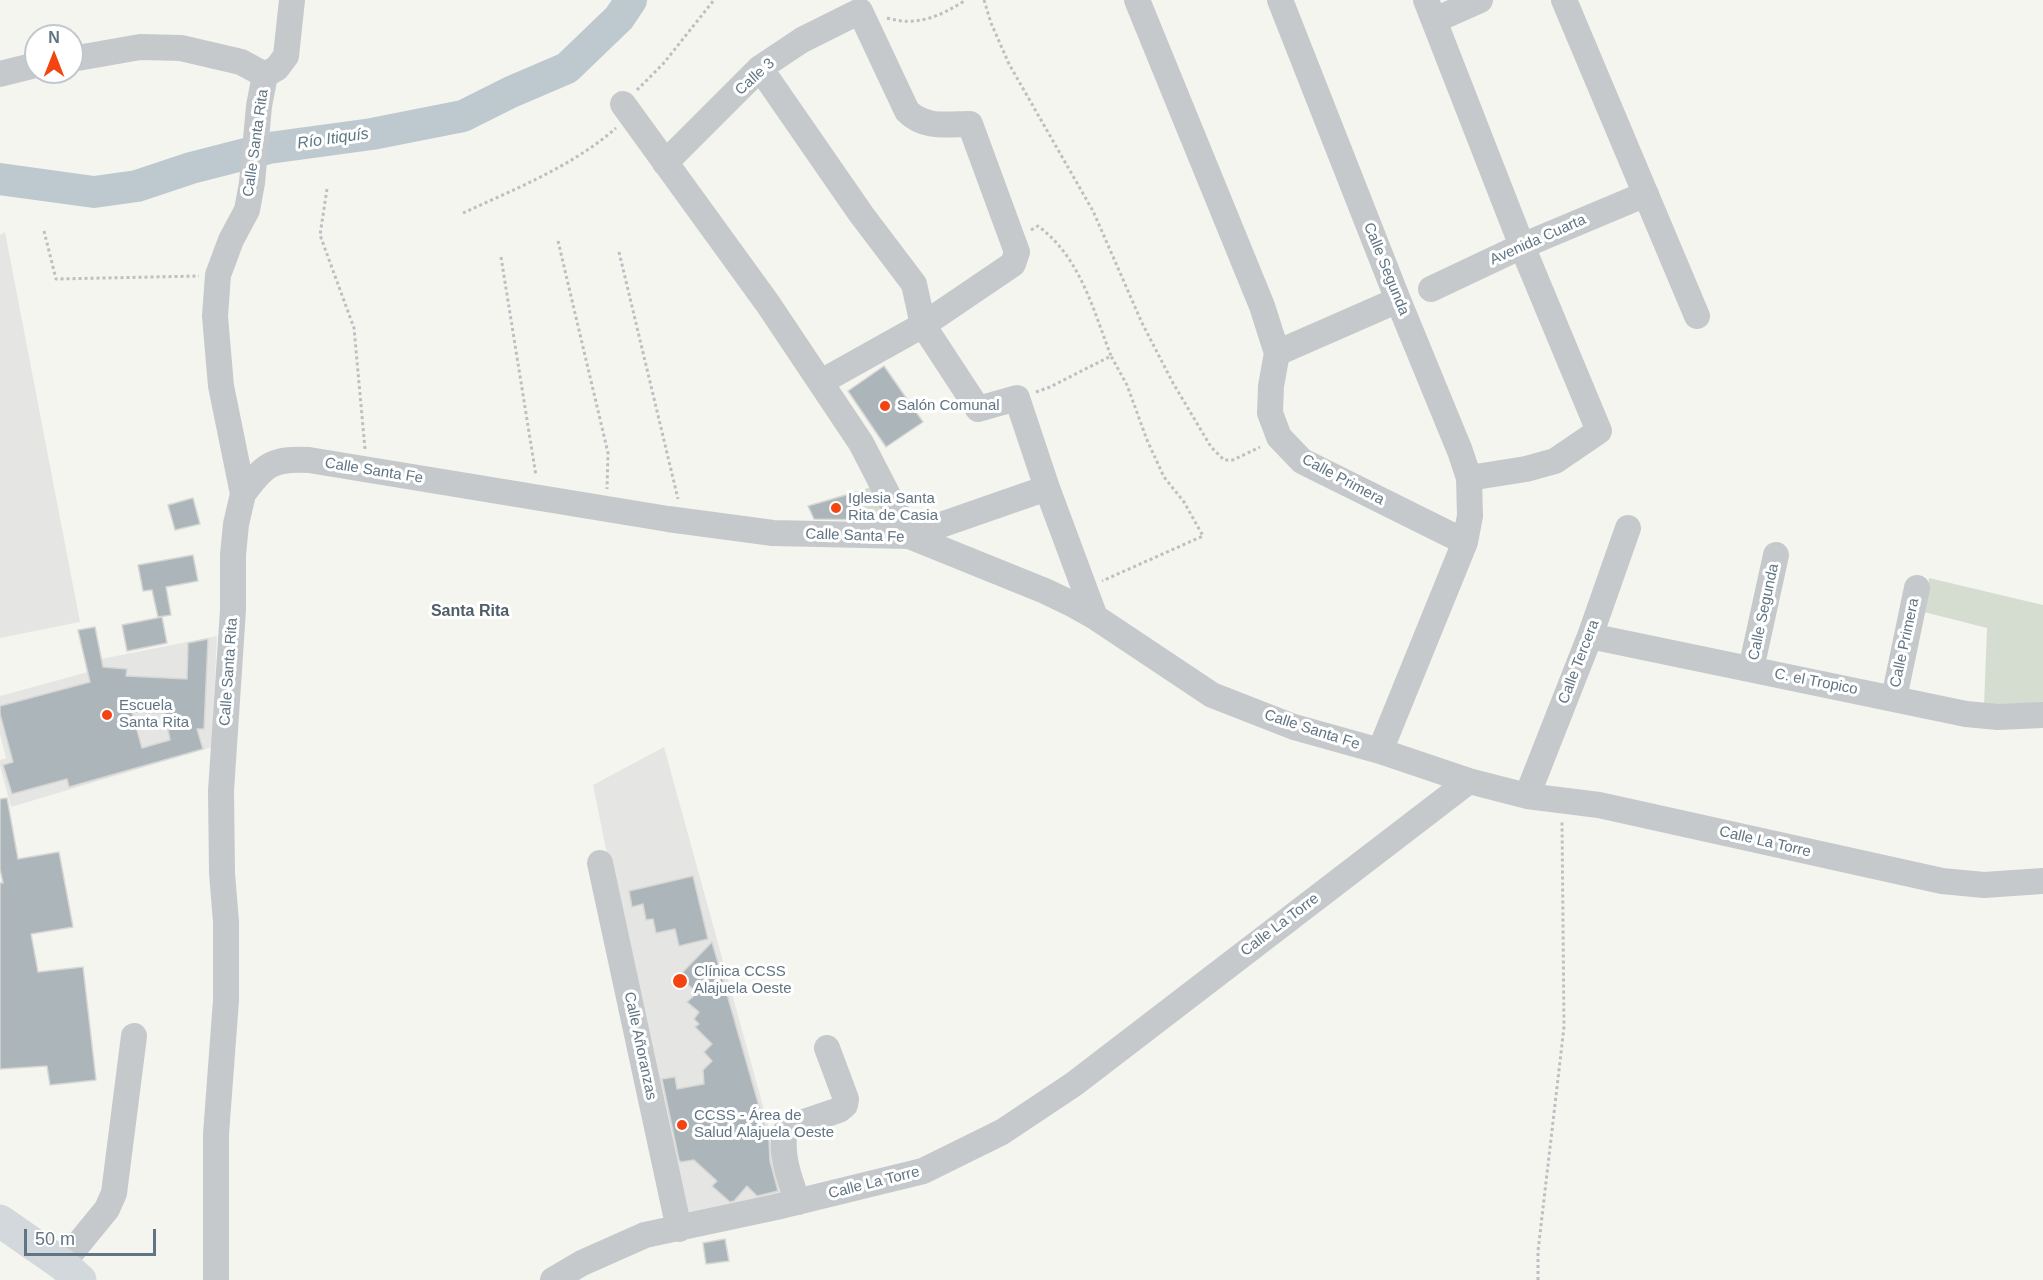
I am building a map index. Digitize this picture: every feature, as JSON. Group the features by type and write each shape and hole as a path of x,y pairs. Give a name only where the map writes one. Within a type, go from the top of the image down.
{"main road":[{"path":"4,1228 71,1272"}],"street":[{"path":"84,57 140,47 181,48 241,62 265,75 277,68 286,56 292,0"},
{"name":"Calle Primera","path":"1137,0 1262,306 1277,352 1271,386 1270,413 1279,437 1302,461 1465,542"},
{"name":"Calle Segunda","path":"1280,0 1460,451 1469,478 1470,516 1465,542"},
{"path":"1469,478 1526,469 1555,461 1599,431 1522,246 1430,10 1480,0"},
{"path":"1564,0 1697,316"},
{"path":"820,382 923,325 1012,264 1017,252 970,124 930,124 916,120 907,111 860,11"},
{"name":"Calle 3","path":"666,163 760,68 802,40 860,11"},
{"path":"0,74 24,68"},
{"path":"760,68 861,214 914,284 923,325 978,409 1017,398 1047,488 1095,617"},
{"name":"Calle Santa Rita","path":"216,1280 216,1134 226,1000 226,922 222,873 221,791 233,610 233,555 236,524 243,494 221,386 215,316 218,275 231,240 247,210 252,183 259,106 265,75"},
{"path":"626,110 768,304 861,443 909,536 1047,488"},
{"name":"Avenida Cuarta","path":"1431,289 1522,246 1646,194"},
{"path":"1277,352 1398,300"},
{"name":"Calle Santa Fe","path":"243,494 256,476 269,465 280,460 309,460 540,499 773,533 909,536 1045,591 1095,617 1212,695 1294,727 1469,781"},
{"name":"Calle Tercera","path":"1527,796 1590,636 1629,528"},
{"path":"1380,752 1465,542"},
{"name":"Calle Segunda","path":"1751,669 1776,555"},
{"name":"Calle Primera","path":"1894,698 1917,588"},
{"name":"C. el Tropico","path":"1590,636 1966,714 1998,717 2043,715"},
{"name":"Calle La Torre","path":"554,1280 582,1263 645,1235 798,1202 923,1171 1002,1132 1074,1084 1469,781 1527,796 1599,805 1941,881 1984,885 2043,881"},
{"name":"Calle Añoranzas","path":"600,863 679,1229"},
{"path":"71,1272 114,1193 134,1036"},
{"path":"798,1202 783,1142 785,1132 792,1126 839,1110 845,1105 846,1099 828,1048"}],"path":[{"path":"464,213 529,182 604,138 714,0"},
{"path":"860,11 902,23 925,20 950,10 966,0"},
{"path":"984,0 991,23 1009,64 1093,212 1142,323 1173,383 1211,447 1224,460 1233,460 1279,437"},
{"path":"327,189 320,235 354,328 366,468"},
{"path":"1017,252 1028,231 1038,226 1053,238 1080,274 1111,356 1127,385 1147,440 1164,477 1184,502 1203,536 1084,590"},
{"path":"44,231 56,279 218,275"},
{"path":"558,241 608,453 606,508"},
{"path":"619,252 684,521"},
{"path":"501,256 540,499"},
{"path":"1017,398 1050,387 1111,356"},
{"path":"1538,1280 1538,1251 1564,1027 1561,801"}],"shaded area":[{"path":"5,232 80,622 0,638 0,235"},
{"path":"874,486 889,525 870,525 869,510 863,511 856,492"},
{"path":"1929,578 2043,605 2043,705 1984,706 1987,628 1924,612"},
{"name":"Escuela Santa Rita","path":"217,636 212,747 11,807 0,766 0,760 6,758 0,734 0,696 88,672 86,662"},
{"name":"Clínica CCSS Alajuela Oeste","path":"664,747 787,1193 680,1217 593,785"}],"building":[{"name":"Salón Comunal","path":"884,366 923,422 886,447 848,391"},
{"name":"Iglesia Santa Rita de Casia","path":"856,492 863,511 869,510 870,520 814,519 808,506"},
{"path":"193,498 200,524 175,530 168,505"},
{"path":"193,555 198,581 166,587 171,615 158,617 152,590 143,591 138,565"},
{"path":"162,617 167,643 127,651 122,625"},
{"name":"Escuela Santa Rita","path":"95,627 103,667 127,669 126,676 187,679 188,643 208,639 204,729 197,729 203,749 69,787 67,779 12,794 3,765 13,762 0,714 0,706 90,682 78,630","holes":["132,712 165,713 170,740 142,748"]},
{"path":"7,798 18,859 59,852 73,927 31,934 38,972 83,967 96,1080 50,1085 47,1066 0,1069 0,883 3,883 0,869 0,799"},
{"path":"693,876 708,939 679,946 675,929 656,933 653,919 646,920 643,904 632,907 629,891"},
{"path":"712,942 769,1141 770,1161 778,1191 757,1196 747,1186 734,1201 730,1202 712,1186 717,1181 694,1160 681,1162 679,1160 662,1079 675,1077 677,1089 704,1084 703,1070 712,1061 704,1052 712,1044 695,1027 699,1024 694,1019 699,1012 687,1002 697,993 679,976"},
{"path":"725,1239 729,1261 706,1264 703,1243"}],"waterway":[{"name":"Río Itiquís","path":"0,179 94,192 137,186 191,168 269,148 372,134 463,116 567,68 619,18 631,0"}],"place":[{"name":"Salón Comunal","path":"885,406"},
{"name":"Iglesia Santa Rita de Casia","path":"836,508"},
{"name":"Escuela Santa Rita","path":"107,715"},
{"name":"Clínica CCSS Alajuela Oeste","path":"680,981"},
{"name":"CCSS - Área de Salud Alajuela Oeste","path":"682,1125"}],"district":[{"name":"Santa Rita","path":"470,612"}]}
